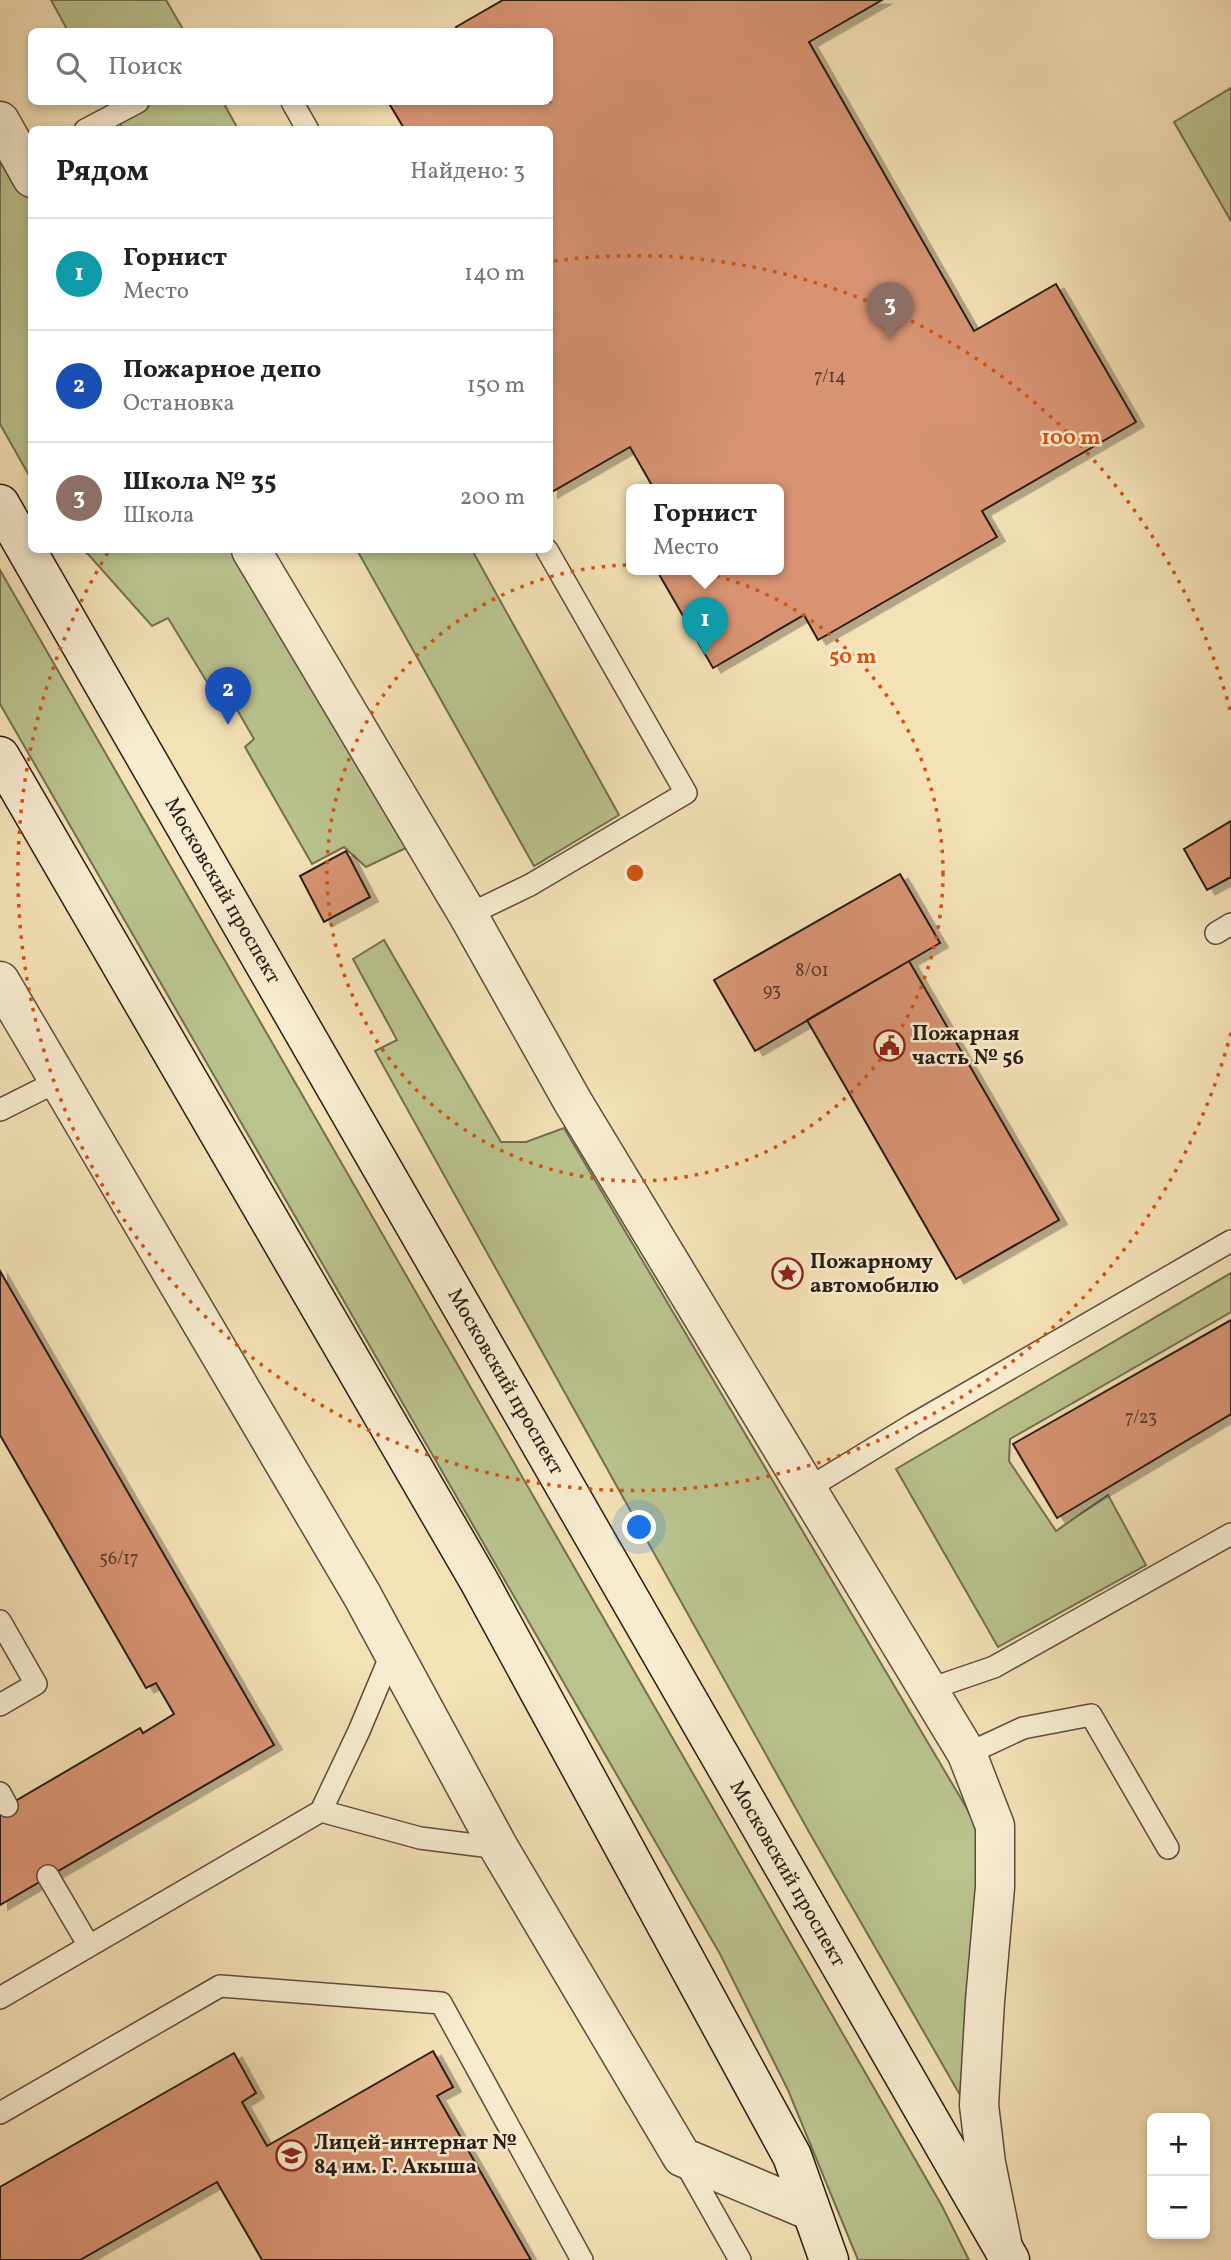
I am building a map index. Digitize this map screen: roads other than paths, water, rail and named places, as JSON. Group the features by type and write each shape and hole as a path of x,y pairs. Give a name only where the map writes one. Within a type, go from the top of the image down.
{"main road":[{"path":"0,121 28,168"},
{"name":"Московский проспект","path":"0,504 28,553"},
{"name":"Московский проспект","path":"28,553 1007,2255"},
{"path":"253,553 468,915 573,1102 967,1754 995,1826 995,1887 979,2105 986,2163 1007,2255"},
{"path":"0,756 479,1581 792,2156 830,2260"},
{"path":"0,981 393,1650 499,1848 682,2157 811,2211"}],"lane":[{"path":"93,126 132,105"},
{"path":"294,105 306,126"},
{"path":"468,915 530,885 686,793 549,553"},
{"path":"0,1111 58,1081"},
{"path":"807,1489 912,1425 1231,1241"},
{"path":"927,1690 994,1667 1231,1534"},
{"path":"0,1621 36,1684 0,1705"},
{"path":"0,1998 321,1811 393,1650"},
{"path":"967,1754 1023,1728 1091,1715 1168,1848"},
{"path":"321,1811 420,1838 499,1848"},
{"path":"48,1876 89,1947"},
{"path":"0,2113 220,1986 441,2003 582,2260"},
{"path":"682,2157 740,2260"}],"place":[{"name":"Школа № 35","path":"890,340"},
{"name":"Горнист","path":"705,655"},
{"name":"Пожарное депо","path":"228,725"},
{"name":"Пожарная часть № 56","path":"889,1046"},
{"name":"Пожарному автомобилю","path":"787,1274"},
{"name":"Лицей-интернат № 84 им. Г. Акыша","path":"291,2155"}]}
